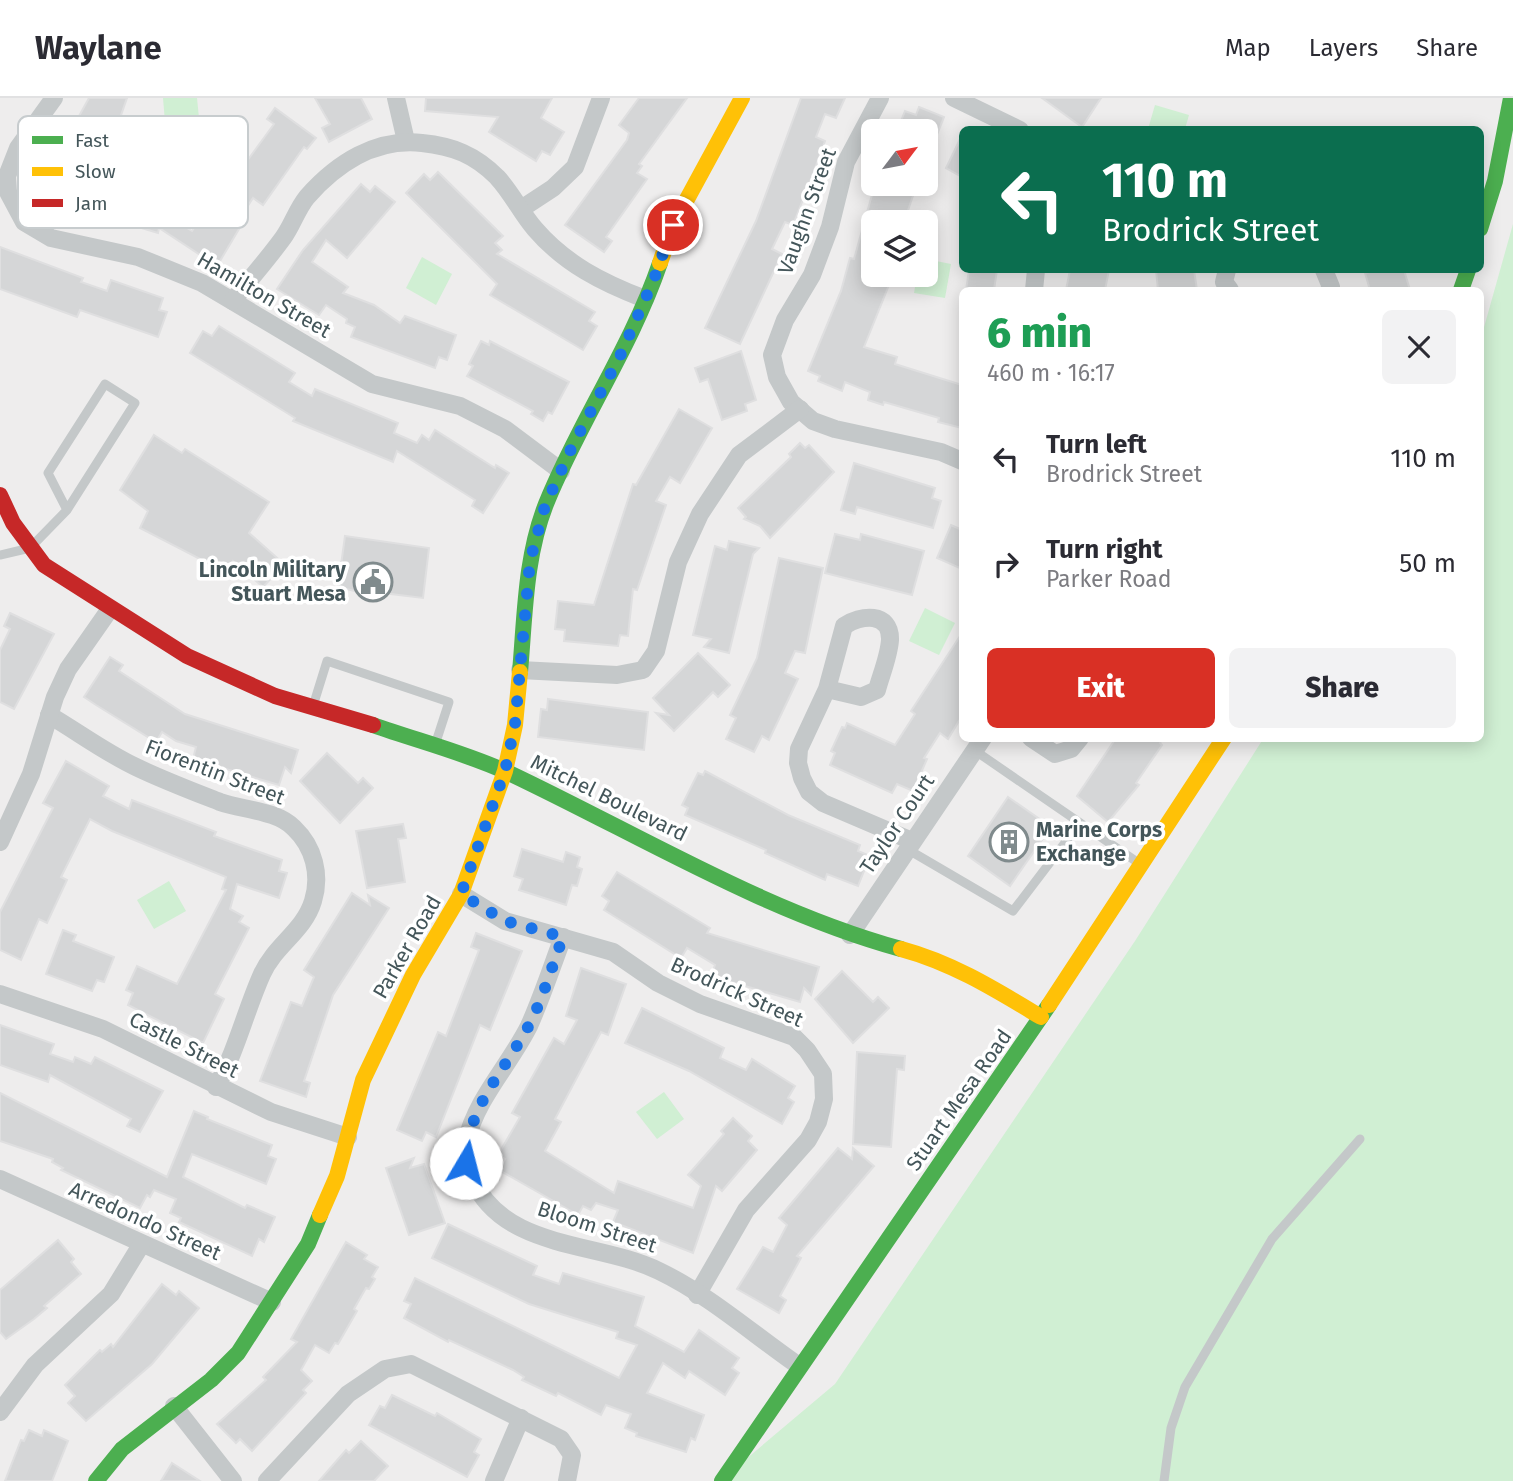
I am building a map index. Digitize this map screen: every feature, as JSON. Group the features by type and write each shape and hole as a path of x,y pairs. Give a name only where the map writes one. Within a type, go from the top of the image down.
{"street":[{"name":"Hamilton Street","path":"41,116 54,98"},
{"path":"396,98 406,141"},
{"path":"521,209 553,188 575,167 601,98"},
{"name":"Parker Road","path":"96,1481 122,1449 174,1406 211,1380 238,1353 308,1244 337,1176 363,1080 384,1031 419,964 461,894 505,771 515,724 530,561 545,506 621,354 646,299 673,225 741,98"},
{"name":"Vaughn Street","path":"880,98 846,162 831,227 812,275 785,320 772,355 777,377 791,402 813,421 835,429 942,452 959,460"},
{"path":"954,98 1012,126"},
{"path":"1484,216 1495,181 1511,98"},
{"path":"233,301 284,237 306,199 338,167 362,152 406,141 445,145 473,156 498,179 566,260 611,286 646,299"},
{"name":"Hamilton Street","path":"18,148 7,176 8,192 18,211"},
{"name":"Hamilton Street","path":"34,228 51,238 138,257 202,283 372,384 460,406 505,429 561,471"},
{"path":"520,670 617,675 643,670 656,651 678,562 699,514 740,455 800,409"},
{"name":"Mitchel Boulevard","path":"0,495 13,523 44,565 187,656 275,696 505,771 660,846 749,893 850,935 927,956 968,974 1041,1017"},
{"path":"0,842 31,774 49,715 68,669 110,609"},
{"path":"827,689 861,697 877,690 890,638 884,624 874,616 865,615 844,626 827,689 799,749 798,763 809,792 823,803 910,845"},
{"name":"Fiorentin Street","path":"49,715 135,767 222,802 292,825 304,839 317,870 313,901 302,925 276,948 262,974 232,1059 216,1087"},
{"path":"1037,742 1055,754 1071,749 1077,742"},
{"name":"Stuart Mesa Road","path":"722,1481 1041,1017 1221,742"},
{"name":"Taylor Court","path":"850,935 979,744"},
{"name":"Brodrick Street","path":"461,894 505,921 613,952 658,983 700,1004 794,1037 823,1074 824,1099 818,1122 808,1140 746,1210 697,1295"},
{"name":"Bloom Street","path":"563,937 528,1026 478,1106 466,1144 466,1163 479,1194 500,1216 580,1250 626,1256 661,1271 799,1366"},
{"name":"Castle Street","path":"0,995 103,1029 271,1112 348,1137"},
{"name":"Arredondo Street","path":"0,1179 272,1303"},
{"path":"0,1412 35,1365 111,1294 141,1245"},
{"path":"267,1481 348,1394 385,1369 411,1364 561,1438 572,1455 567,1481"},
{"path":"174,1406 233,1481"},
{"path":"494,1481 521,1419"}],"lane":[{"path":"0,555 30,548 67,510 135,403 105,384 48,473 67,510"},
{"path":"312,707 327,661 449,702 434,747"},
{"path":"979,744 1080,823 1141,865"},
{"path":"910,845 1013,911 1080,823"},
{"path":"1164,1481 1176,1407 1218,1329 1272,1239 1360,1139"}],"green space":[{"path":"163,98 197,98 199,116 164,116"},
{"path":"1155,105 1189,115 1186,126 1149,126"},
{"path":"1513,224 1513,1481 720,1481 835,1384 1135,941 1261,742 1484,742 1484,327"},
{"path":"422,257 452,274 436,305 406,288"},
{"path":"938,261 951,264 945,298 914,293 915,287 938,287"},
{"path":"925,608 955,623 939,655 909,641"},
{"path":"169,881 186,911 154,929 137,900"},
{"path":"664,1092 684,1119 657,1139 636,1112"}],"building":[{"path":"89,98 127,98 121,116 79,116"},
{"path":"315,98 361,98 372,119 329,142 322,128 330,124"},
{"path":"426,98 552,98 541,118 564,132 550,155 542,151 536,161 489,132 498,117 425,111"},
{"path":"639,98 687,98 639,164 642,166 637,173 647,179 606,237 612,241 604,252 565,225 627,140 629,133 619,125"},
{"path":"801,98 845,98 836,118 825,114 816,137 825,141 813,174 793,225 785,222 772,249 782,254 740,344 705,328 756,221"},
{"path":"1042,98 1101,98 1081,126"},
{"path":"919,107 944,117 938,132 938,119 902,119 905,111 916,115"},
{"path":"275,108 316,138 307,149 304,147 263,205 253,198 248,206 248,160 274,124 267,119"},
{"path":"959,141 959,175 946,168"},
{"path":"438,172 503,236 495,243 502,250 497,254 595,312 589,321 597,326 583,350 490,295 497,284 406,193 424,174 430,180"},
{"path":"361,184 370,192 375,186 395,202 347,258 326,240 312,262 348,287 343,293 374,305 400,323 405,316 456,335 447,360 439,357 435,368 351,337 355,327 346,323 347,319 326,305 319,315 277,289 303,250"},
{"path":"872,196 913,196 908,210 868,210"},
{"path":"141,228 159,228 158,233"},
{"path":"159,228 187,228 192,231 194,228 240,228 217,266"},
{"path":"861,234 861,287 888,287 864,347 897,357 895,364 959,384 959,427 938,422 939,418 868,400 870,392 845,382 842,391 818,381 820,376 808,371 841,291 850,258 854,259"},
{"path":"0,247 83,278 81,282 107,291 111,280 163,298 159,310 167,312 158,337 80,310 77,317 0,289"},
{"path":"969,273 997,273 994,287 966,287"},
{"path":"1069,273 1108,273 1106,287 1067,287"},
{"path":"1156,273 1194,273 1197,287 1158,287"},
{"path":"1365,273 1405,273 1409,287 1369,287"},
{"path":"219,326 295,373 289,382 312,396 315,389 398,423 394,433 417,443 422,435 429,440 435,430 495,468 496,465 509,473 483,513 472,506 475,500 397,451 393,462 293,421 295,418 190,353 203,331 212,336"},
{"path":"481,341 489,345 490,341 569,382 552,414 548,412 543,421 531,414 533,411 467,376 473,366 469,364"},
{"path":"741,351 756,400 745,404 747,411 722,420 708,379 700,382 695,368"},
{"path":"679,409 712,428 680,483 670,477 656,501 666,505 637,590 633,589 628,636 620,635 618,646 564,641 565,630 555,629 558,601 594,605 633,484 636,485"},
{"path":"154,435 182,453 185,449 269,502 249,533 284,564 263,587 233,561 227,573 140,528 148,511 120,490"},
{"path":"800,443 805,448 809,445 834,472 770,538 760,526 744,519 746,517 738,508 791,457 789,454"},
{"path":"854,463 935,488 932,498 941,501 933,528 857,507 855,514 841,510"},
{"path":"951,525 959,529 959,568 937,558"},
{"path":"835,534 860,540 861,534 924,551 912,595 825,573"},
{"path":"345,536 429,548 423,598 382,593 382,596 375,596 338,587"},
{"path":"729,541 759,548 753,554 729,653 704,647 711,639 693,635 715,546 727,550"},
{"path":"779,558 823,568 805,653 795,651 785,673 798,679 769,740 762,736 754,752 726,739 736,718 730,715 757,658"},
{"path":"10,613 54,634 14,709 0,702 0,650 10,629 4,626"},
{"path":"959,638 959,721 948,739 940,733 924,758 927,759 913,791 897,784 892,793 830,765 835,753 831,751 842,727 845,728 847,723 895,745 915,714 911,711"},
{"path":"698,653 730,685 718,697 713,692 674,731 656,713 669,715 653,698"},
{"path":"110,657 123,665 119,671 185,714 298,750 291,773 285,767 279,785 193,759 196,747 176,741 162,732 156,742 96,705 84,697"},
{"path":"548,699 648,712 644,750 538,737 541,709 547,710"},
{"path":"1113,742 1161,742 1162,745 1136,783 1139,785 1108,822 1077,796"},
{"path":"327,753 358,783 363,778 373,788 340,823 300,781"},
{"path":"66,761 109,786 103,796 129,809 132,800 216,832 214,836 282,860 279,871 287,873 279,898 237,884 230,909 243,916 239,922 249,928 215,994 224,999 203,1043 128,1005 133,993 126,990 137,966 177,984 226,890 222,889 226,877 112,831 90,819 61,877 67,880 47,923 39,919 21,960 0,950 0,912 53,808 43,803"},
{"path":"705,771 788,815 860,845 858,851 870,856 858,886 827,874 825,880 765,853 766,850 685,815 688,808 682,805 698,773 703,775"},
{"name":"Marine Corps Exchange","path":"1008,797 1051,827 1010,886 968,856"},
{"path":"403,824 406,838 398,839 405,882 367,888 356,831"},
{"path":"522,849 563,862 566,852 580,857 577,867 582,869 577,886 572,885 566,905 519,890 523,879 514,876"},
{"path":"617,872 710,928 707,933 819,967 811,995 804,988 800,1002 711,976 715,965 687,948 681,958 604,910 609,901 602,896"},
{"path":"352,893 370,905 368,895 389,908 333,995 304,1081 310,1083 306,1097 260,1081 291,1002 302,1006 314,977 304,970"},
{"path":"63,930 76,935 73,941 114,957 104,982 97,980 92,991 46,974"},
{"path":"476,933 522,951 490,1030 480,1025 436,1137 426,1132 422,1141 397,1130 438,1032 446,1036 479,950 471,947"},
{"path":"581,968 626,984 608,1035 601,1032 555,1119 561,1122 545,1151 614,1193 618,1181 693,1208 701,1186 688,1175 724,1134 721,1131 733,1118 752,1136 748,1141 757,1150 722,1191 716,1186 693,1253 613,1222 618,1210 596,1203 591,1210 583,1206 578,1215 499,1170 505,1159 498,1155 520,1117 512,1113 554,1038 564,1044 577,1020 566,1016"},
{"path":"842,971 873,1002 878,997 889,1008 853,1043 815,999"},
{"path":"642,1008 724,1048 720,1058 746,1070 752,1059 795,1086 788,1098 794,1102 782,1124 689,1071 625,1043"},
{"path":"0,1025 54,1044 50,1054 73,1062 75,1057 91,1064 95,1057 163,1091 140,1132 127,1126 131,1119 50,1075 48,1082 0,1065"},
{"path":"857,1052 905,1056 904,1070 897,1069 891,1147 853,1144"},
{"path":"0,1093 167,1177 194,1111 208,1117 207,1119 272,1145 268,1156 276,1159 266,1184 192,1154 183,1177 245,1208 247,1205 275,1217 264,1242 259,1239 252,1256 179,1222 181,1218 170,1213 176,1199 154,1190 150,1197 147,1195 140,1208 61,1170 63,1168 52,1162 53,1159 0,1141"},
{"path":"838,1148 852,1159 853,1148 874,1166 797,1256 801,1258 780,1296 786,1300 779,1313 737,1289 763,1247 773,1252 787,1225 779,1218"},
{"path":"414,1158 410,1168 424,1164 445,1223 409,1235 386,1168"},
{"path":"448,1224 537,1266 533,1275 559,1284 563,1273 644,1297 635,1326 684,1352 699,1330 739,1358 732,1368 739,1373 725,1395 689,1371 685,1378 663,1363 647,1393 704,1415 695,1440 691,1438 686,1452 636,1436 637,1433 625,1428 631,1414 606,1405 601,1415 558,1393 556,1396 522,1380 524,1377 513,1370 449,1340 448,1342 404,1318 411,1304 404,1301 415,1278 619,1378 637,1345 616,1338 618,1332 529,1304 432,1258"},
{"path":"58,1240 74,1259 71,1262 81,1274 44,1306 47,1308 6,1339 0,1332 0,1290"},
{"path":"346,1242 367,1255 364,1259 378,1267 372,1277 375,1279 369,1289 366,1288 354,1309 357,1311 338,1344 335,1343 329,1353 315,1345 301,1370 312,1381 303,1390 306,1393 252,1451 240,1439 236,1443 217,1424 266,1380 263,1377 297,1342 291,1339"},
{"path":"162,1284 176,1295 179,1291 199,1308 152,1364 86,1421 68,1403 75,1396 65,1385 100,1350 102,1352 111,1344 113,1347"},
{"path":"392,1395 435,1416 437,1413 481,1439 474,1452 479,1455 467,1477 369,1425 380,1406 385,1408"},
{"path":"29,1430 42,1436 44,1430 68,1441 52,1481 5,1481 21,1440 24,1441"},
{"path":"361,1441 388,1466 374,1481 319,1481 346,1450 349,1453"},
{"path":"172,1463 200,1481 161,1481"}],"traffic: fast":[{"path":"1484,216 1495,181 1511,98"},
{"path":"520,672 527,587 539,524 559,474 635,325 660,263"},
{"path":"1462,287 1467,273"},
{"path":"373,725 493,766 750,893 850,933 901,949"},
{"path":"722,1481 1049,1005"},
{"path":"96,1481 122,1449 211,1380 238,1353 308,1244 320,1215"}],"traffic: slow":[{"path":"660,263 673,225 742,98"},
{"path":"320,1215 337,1176 363,1080 413,975 461,894 505,771 515,725 520,672"},
{"path":"1049,1005 1221,742"},
{"path":"901,949 956,970 1041,1017"}],"traffic: jam":[{"path":"0,495 13,523 44,565 187,656 275,696 373,725"}],"place":[{"name":"Lincoln Military Stuart Mesa","path":"373,582"},
{"name":"Marine Corps Exchange","path":"1009,842"}],"route":[{"path":"466,1163 466,1144 478,1106 528,1026 563,937 505,921 461,894 473,868 505,771 515,724 530,561 545,506 572,447 621,354 654,279 673,225"}]}
